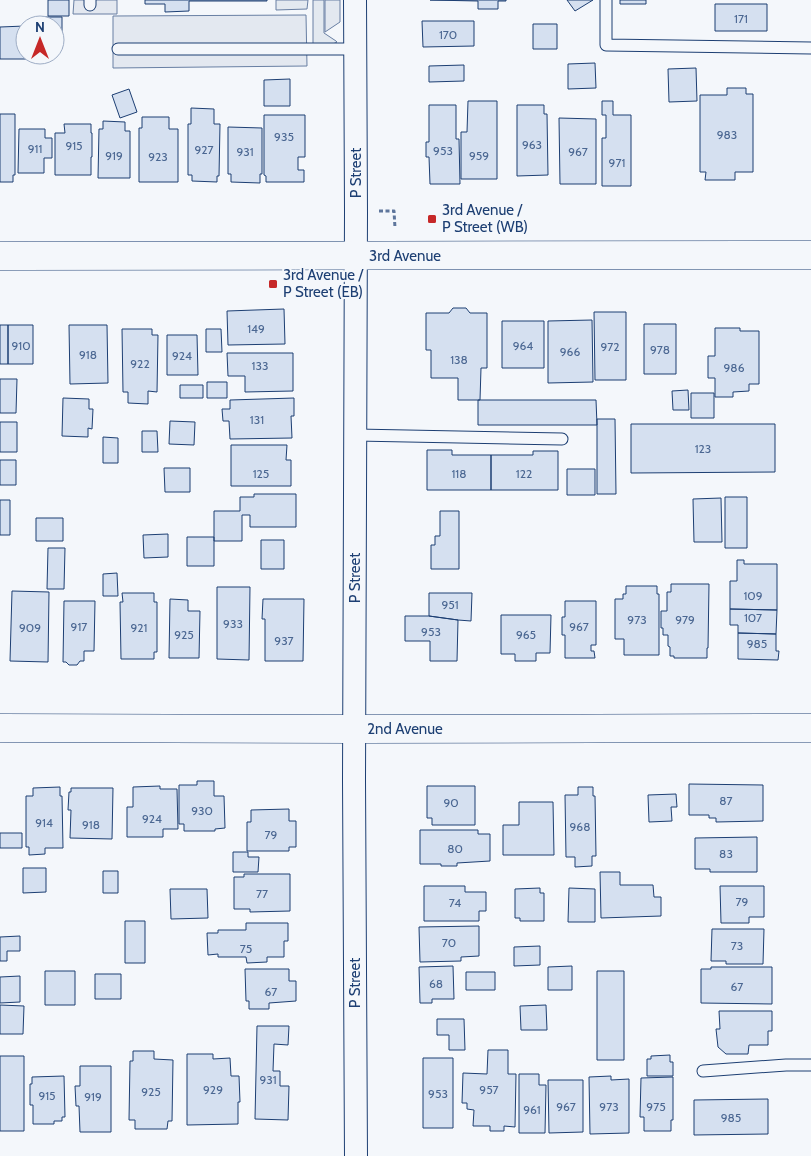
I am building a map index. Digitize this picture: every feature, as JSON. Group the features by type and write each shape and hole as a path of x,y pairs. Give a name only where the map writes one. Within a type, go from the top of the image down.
{"street":[{"name":"P Street","path":"355,0 356,1156"},
{"name":"3rd Avenue","path":"0,256 811,255"},
{"name":"2nd Avenue","path":"0,728 811,728"}],"lane":[{"path":"606,0 606,45 811,48"},
{"path":"118,49 355,49"},
{"path":"356,435 562,439"},
{"path":"703,1071 811,1065"}],"path":[{"path":"372,212 394,211 395,228"}],"shaded area":[{"path":"74,0 117,0 117,14 73,14"},
{"path":"276,0 308,0 307,9 276,10"},
{"path":"313,0 324,0 324,33 337,42 331,45 313,46"},
{"path":"325,0 340,0 340,22 325,32"},
{"path":"306,15 307,66 113,68 113,16"}],"building":[{"path":"48,0 69,0 69,16 48,15"},
{"path":"145,0 267,1 189,1 189,11 165,12 165,4 145,4"},
{"path":"430,0 506,1 498,1 498,9 478,9 478,1"},
{"path":"567,0 593,0 575,11"},
{"path":"620,0 646,0 646,4 620,4"},
{"path":"715,4 767,4 767,31 715,31"},
{"path":"422,21 474,21 474,46 423,47"},
{"path":"533,24 557,24 557,49 533,49"},
{"path":"15,26 15,59 0,59 0,27"},
{"path":"595,63 596,88 568,89 568,64"},
{"path":"464,65 464,81 429,82 429,66"},
{"path":"696,68 697,101 669,102 668,69"},
{"path":"290,79 290,106 264,106 264,80"},
{"path":"727,88 746,88 746,94 753,94 753,172 735,172 735,180 705,180 706,172 700,172 700,95 727,95"},
{"path":"129,89 137,112 120,118 112,95"},
{"path":"468,101 497,101 497,179 461,179 461,132 467,132"},
{"path":"602,101 613,101 613,115 631,115 631,186 602,186 602,138 606,138 606,115 602,115"},
{"path":"429,105 456,105 456,139 459,139 460,184 430,184 429,157 426,157 426,142 429,142"},
{"path":"517,105 544,105 544,114 547,114 548,175 517,176"},
{"path":"191,108 214,109 214,124 220,124 219,176 217,176 217,182 192,181 192,175 188,175 188,124 191,124"},
{"path":"0,114 15,114 15,175 13,175 13,182 0,182"},
{"path":"264,115 305,115 305,157 298,157 298,170 304,170 304,182 266,182 266,176 264,175"},
{"path":"142,117 169,117 169,129 178,129 178,182 139,182 139,128 142,128"},
{"path":"559,118 596,119 596,184 560,184"},
{"path":"103,121 125,122 125,131 130,131 130,178 98,178 99,129 103,129"},
{"path":"64,124 91,124 91,175 55,175 55,133 65,133"},
{"path":"228,127 262,128 262,174 260,174 260,183 231,182 231,174 228,174"},
{"path":"19,129 45,129 45,138 52,138 52,158 44,158 44,173 18,173"},
{"path":"453,308 466,308 470,313 487,313 487,368 481,368 480,400 458,400 458,378 431,378 431,350 426,350 426,313 449,313"},
{"path":"284,309 285,344 228,345 227,311"},
{"path":"594,312 626,312 626,380 595,380"},
{"path":"592,320 593,382 548,383 548,321"},
{"path":"502,321 544,321 544,368 502,368"},
{"path":"644,324 676,324 676,374 644,374"},
{"path":"0,325 8,325 8,364 0,364"},
{"path":"8,325 33,325 33,364 8,364"},
{"path":"69,325 107,325 108,383 70,384"},
{"path":"715,328 740,328 740,331 759,331 759,384 749,384 749,391 733,392 733,397 715,397 715,378 708,378 708,356 715,356"},
{"path":"122,329 152,329 152,335 158,335 157,392 148,391 148,404 128,403 128,392 123,392"},
{"path":"206,329 221,329 222,352 206,352"},
{"path":"167,335 197,335 198,375 167,375"},
{"path":"227,353 293,353 293,391 245,392 245,376 228,376"},
{"path":"0,379 17,379 16,413 0,413"},
{"path":"207,382 227,382 227,398 207,398"},
{"path":"180,385 203,385 203,398 180,398"},
{"path":"688,390 689,410 673,410 672,391"},
{"path":"691,393 714,393 714,418 691,418"},
{"path":"63,398 89,399 89,409 93,409 92,429 88,428 88,437 62,436"},
{"path":"294,398 294,416 291,416 292,438 230,439 229,421 223,421 222,409 230,409 230,400"},
{"path":"478,400 596,400 597,425 478,425"},
{"path":"597,419 615,419 616,494 597,494"},
{"path":"170,421 195,422 194,445 169,444"},
{"path":"0,422 17,422 17,452 0,452"},
{"path":"631,424 775,424 775,472 631,473"},
{"path":"142,431 157,431 158,452 142,452"},
{"path":"103,437 118,438 118,463 103,463"},
{"path":"231,445 287,445 286,460 291,460 291,486 231,486"},
{"path":"427,450 452,450 452,455 491,455 491,490 427,490"},
{"path":"533,451 558,451 558,490 491,490 491,455 533,455"},
{"path":"0,460 16,460 16,485 0,485"},
{"path":"164,468 190,468 190,492 165,492"},
{"path":"567,469 595,469 595,495 567,495"},
{"path":"254,494 296,494 296,527 250,527 250,515 242,515 242,541 214,541 214,511 240,511 240,497 254,497"},
{"path":"725,497 747,497 747,548 725,548"},
{"path":"721,498 722,542 694,542 693,499"},
{"path":"0,500 10,500 10,535 0,535"},
{"path":"440,511 459,511 459,569 431,569 431,545 435,545 435,536 440,536"},
{"path":"36,518 63,518 63,541 36,541"},
{"path":"168,534 168,557 144,558 143,535"},
{"path":"187,537 214,537 214,566 187,566"},
{"path":"261,540 284,540 284,569 261,569"},
{"path":"48,548 65,548 64,589 47,589"},
{"path":"737,560 744,560 744,564 777,564 777,610 730,609 730,581 737,581"},
{"path":"117,573 118,596 103,596 103,574"},
{"path":"671,584 709,584 707,658 674,658 674,656 670,656 668,635 663,635 663,628 661,628 661,611 667,611 667,592 671,592"},
{"path":"626,586 657,586 657,594 659,594 659,655 624,655 624,639 615,639 615,599 623,599 623,594 626,594"},
{"path":"217,587 250,587 249,660 217,659"},
{"path":"12,591 49,592 48,662 10,661"},
{"path":"122,593 154,593 154,602 157,602 157,652 154,652 154,659 121,659 120,602 123,602"},
{"path":"429,593 472,593 471,621 429,616"},
{"path":"170,599 188,600 188,611 200,611 199,658 169,658"},
{"path":"263,599 304,599 303,661 265,661 265,619 262,619"},
{"path":"64,601 95,601 94,651 84,651 84,661 80,661 77,665 69,665 63,662"},
{"path":"565,601 596,601 596,645 591,645 591,651 594,651 595,658 565,658 565,635 562,635 562,617 565,617"},
{"path":"730,609 777,610 776,634 738,633 738,625 730,625"},
{"path":"501,615 551,615 550,653 536,653 536,661 515,661 515,654 501,654"},
{"path":"405,616 429,616 458,620 457,661 430,661 430,641 405,641"},
{"path":"738,633 776,634 776,651 779,651 778,660 738,659"},
{"path":"197,781 214,781 214,796 224,796 225,828 215,829 215,831 184,831 184,824 179,824 179,785 197,785"},
{"path":"689,784 763,785 763,821 716,822 716,818 709,818 709,815 689,815"},
{"path":"160,786 160,789 177,789 178,829 163,829 163,837 127,837 127,807 133,807 133,787"},
{"path":"427,786 475,786 475,825 432,825 432,818 427,818"},
{"path":"60,787 60,796 62,796 63,848 45,848 45,854 29,855 29,847 26,847 26,796 33,796 33,788"},
{"path":"578,787 593,787 593,796 595,796 596,856 592,856 592,866 575,867 575,857 566,857 565,795 578,795"},
{"path":"71,788 113,788 112,839 70,838 71,810 68,810"},
{"path":"676,794 677,807 671,807 672,821 649,822 648,795"},
{"path":"519,802 553,802 554,855 503,855 503,825 519,825"},
{"path":"289,809 289,821 296,821 296,847 289,847 289,851 247,851 247,822 251,822 251,810"},
{"path":"420,830 478,830 478,834 490,834 490,861 457,863 457,866 420,864"},
{"path":"0,833 22,833 22,848 0,848"},
{"path":"757,837 757,872 710,872 710,869 695,869 695,838"},
{"path":"233,852 248,852 248,857 259,857 258,872 233,872"},
{"path":"23,868 46,868 46,892 23,893"},
{"path":"103,871 118,871 118,893 103,893"},
{"path":"600,872 620,872 620,885 653,885 654,897 661,897 661,916 601,918"},
{"path":"244,874 290,874 290,911 250,912 250,909 234,909 234,877 244,877"},
{"path":"424,886 465,886 465,892 486,892 486,911 479,911 479,921 424,921"},
{"path":"720,886 764,886 764,917 749,917 749,923 721,923"},
{"path":"540,888 540,893 544,893 544,921 520,921 520,918 515,918 515,889"},
{"path":"569,888 595,889 595,922 568,922"},
{"path":"170,889 207,889 208,918 171,919"},
{"path":"125,921 145,921 145,963 125,963"},
{"path":"246,923 288,923 288,941 284,941 284,957 267,957 267,962 247,963 246,957 218,957 218,954 208,955 207,933 218,933 218,930 246,930"},
{"path":"479,926 479,956 461,957 461,961 420,962 419,927"},
{"path":"712,929 764,929 763,964 726,964 726,961 711,961"},
{"path":"20,936 20,951 7,951 7,961 0,961 0,937"},
{"path":"540,946 540,965 514,966 514,947"},
{"path":"453,966 454,999 432,999 432,1003 420,1003 419,967"},
{"path":"572,966 572,990 548,990 548,967"},
{"path":"711,967 772,967 772,1004 701,1003 701,969 711,969"},
{"path":"245,969 289,969 289,981 296,981 296,1001 269,1003 269,1009 249,1009 249,1001 246,1001"},
{"path":"45,971 75,971 75,1005 45,1005"},
{"path":"597,971 624,971 624,1060 597,1060"},
{"path":"466,972 495,972 495,990 466,990"},
{"path":"95,974 121,974 121,999 95,999"},
{"path":"20,976 20,1002 0,1003 0,977"},
{"path":"0,1005 24,1006 23,1034 0,1034"},
{"path":"546,1005 547,1030 521,1030 520,1006"},
{"path":"719,1011 772,1011 772,1031 768,1031 768,1045 749,1045 748,1054 726,1054 718,1047 716,1029 720,1029"},
{"path":"437,1019 464,1019 465,1050 449,1050 449,1035 437,1035"},
{"path":"257,1026 289,1026 288,1045 274,1044 273,1071 280,1071 280,1086 289,1086 288,1120 255,1119"},
{"path":"488,1050 508,1050 508,1074 516,1074 515,1127 504,1126 504,1131 490,1131 490,1126 473,1126 474,1110 467,1109 467,1103 462,1103 463,1073 487,1074"},
{"path":"133,1051 154,1051 154,1059 173,1060 172,1121 168,1121 167,1129 135,1129 135,1120 129,1120 130,1061 133,1061"},
{"path":"187,1054 213,1054 213,1059 230,1058 231,1076 239,1076 240,1102 238,1102 238,1124 187,1125"},
{"path":"670,1055 670,1062 673,1062 673,1076 647,1076 647,1059 651,1059 651,1056"},
{"path":"0,1056 24,1056 24,1131 0,1131"},
{"path":"423,1058 453,1058 453,1128 423,1128"},
{"path":"80,1066 111,1066 111,1132 80,1132 79,1106 76,1106 75,1086 80,1086"},
{"path":"519,1074 539,1074 539,1085 546,1085 545,1133 519,1133"},
{"path":"64,1076 65,1117 62,1117 62,1121 54,1121 54,1124 33,1124 33,1105 30,1105 32,1077"},
{"path":"611,1076 611,1080 629,1079 629,1133 590,1134 589,1077"},
{"path":"673,1077 673,1120 671,1120 671,1131 644,1131 644,1117 640,1117 641,1078"},
{"path":"548,1080 583,1080 583,1132 549,1133"},
{"path":"768,1099 768,1134 694,1135 694,1100"}],"place":[{"name":"3rd Avenue / P Street (WB)","path":"432,219"},
{"name":"3rd Avenue / P Street (EB)","path":"273,284"}]}
